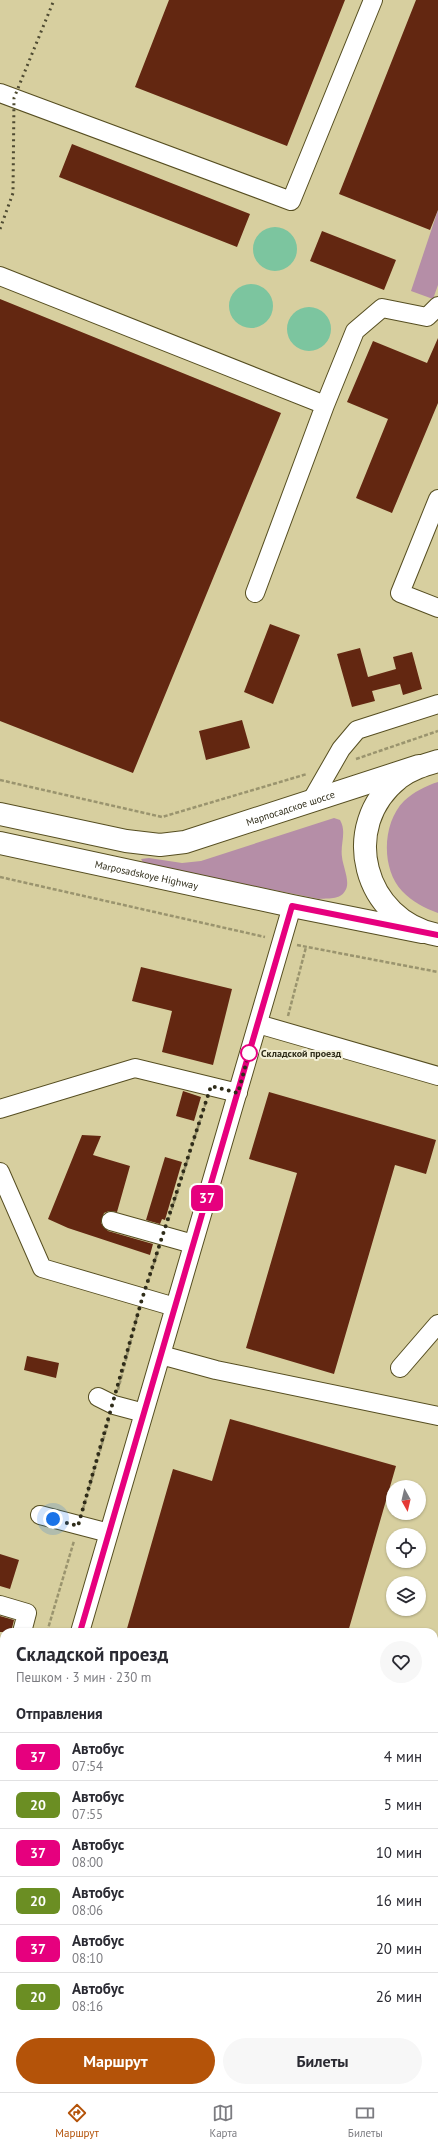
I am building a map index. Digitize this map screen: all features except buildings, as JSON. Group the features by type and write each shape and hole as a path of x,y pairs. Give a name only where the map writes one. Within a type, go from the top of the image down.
{"main road":[{"name":"Марпосадское шоссе","path":"0,814 126,841 160,844 185,842 429,764"},
{"path":"429,764 399,778 383,796 368,827 365,851 369,874 378,895 392,913 430,934"},
{"name":"Marposadskoye Highway","path":"0,843 292,906"},
{"path":"292,906 430,934"}],"street":[{"path":"0,93 291,201 373,0"},
{"path":"0,276 325,405"},
{"path":"255,593 325,405 356,331 382,308 427,317 438,306"},
{"path":"438,499 400,592 438,608"},
{"path":"310,803 341,749 357,730 438,704"},
{"path":"81,1628 292,906"},
{"path":"258,1024 438,1076"},
{"path":"0,1109 135,1068 238,1093"},
{"path":"0,1172 42,1268 175,1308"},
{"path":"111,1221 193,1244"},
{"path":"400,1368 438,1324"},
{"path":"161,1355 216,1370 438,1416"},
{"path":"106,1401 144,1413"},
{"path":"40,1515 109,1533"},
{"path":"0,1605 27,1613 23,1628"}],"path":[{"path":"352,760 438,731"},
{"path":"0,780 162,817 309,774"},
{"path":"0,877 265,936"},
{"path":"290,943 438,972"},
{"path":"284,1032 306,947"},
{"path":"48,1628 78,1526 106,1401 163,1236 211,1086"}],"shaded area":[{"path":"438,210 438,285 433,299 411,291"},
{"path":"275,227 287,231 293,237 297,249 293,261 287,267 275,271 263,267 257,261 253,249 257,237 263,231"},
{"path":"251,284 263,288 269,294 273,306 269,318 263,324 251,328 239,324 233,318 229,306 233,294 239,288"},
{"path":"309,307 321,311 327,317 331,329 327,341 321,347 309,351 297,347 291,341 287,329 291,317 297,311"},
{"path":"438,782 438,913 410,898 395,882 390,871 387,846 391,821 404,801 420,790"},
{"path":"334,818 340,820 343,829 342,852 347,888 343,894 333,898 319,899 144,864 141,859 149,858 182,863 201,861"}],"railway":[{"path":"0,229 13,193 14,98 54,0"}],"bus line":[{"name":"37","path":"81,1628 292,906 438,935"}],"place":[{"name":"Складской проезд","path":"249,1053"}],"route":[{"path":"53,1519 78,1526 114,1405 142,1299 211,1086 238,1093 249,1053"}]}
